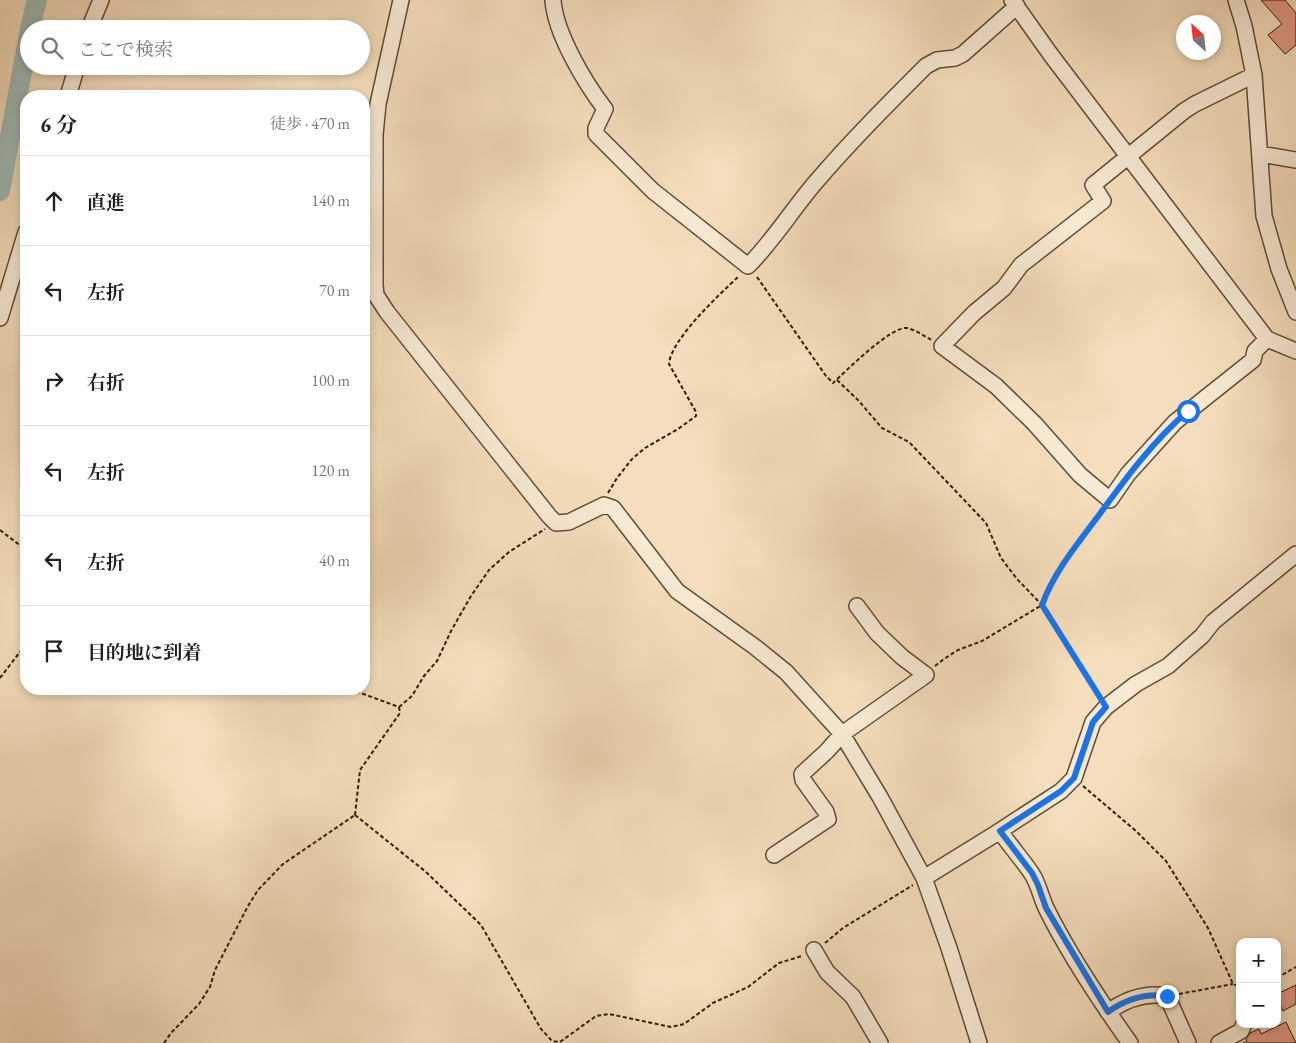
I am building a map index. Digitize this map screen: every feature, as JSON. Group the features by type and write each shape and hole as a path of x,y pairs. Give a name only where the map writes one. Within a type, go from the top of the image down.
{"street":[{"path":"93,20 101,0"},
{"path":"401,0 378,104 375,135 376,294 387,312 556,523 569,522 604,505 613,508 677,591 755,647 786,672 842,734 880,797 924,878 949,948 979,1043"},
{"path":"553,0 554,11 566,42 581,72 605,109 596,128 596,134 653,191 748,266 762,252 798,203 845,148 926,66 937,60 955,58 963,54 1015,3 1051,55 1267,339 1296,352"},
{"path":"1236,0 1244,26 1254,76 1264,216 1279,270 1296,312"},
{"path":"70,90 74,75"},
{"path":"1254,76 1195,104 1093,184 1103,201 1020,265 1004,288 974,313 942,346 996,386 1034,423 1080,475 1110,500 1128,474 1175,422 1253,360 1255,351 1267,339"},
{"path":"1260,154 1296,160"},
{"path":"0,318 20,252"},
{"path":"924,878 1061,791 1074,778 1093,722 1106,707 1136,684 1168,666 1202,636 1213,622 1296,554"},
{"path":"774,855 828,819 826,812 803,780 802,774 842,734 926,674 902,657 877,634 857,606"},
{"path":"1000,831 1032,873 1046,908 1108,1012 1130,1043"},
{"path":"814,950 827,972 853,997 880,1043"},
{"path":"1108,1012 1128,1000 1153,994 1167,996 1188,1043"},
{"path":"1219,1043 1241,1031 1242,1028"}],"path":[{"path":"608,505 606,495 632,459 645,448 696,416 696,412 668,364 669,356 678,342 710,304 748,266 768,291 833,384 886,336 897,330 906,328 942,346"},
{"path":"837,380 858,400 882,428 909,442 986,523 1001,558 1017,579 1042,605 1106,707"},
{"path":"926,674 958,650 982,641 1042,605 1048,588 1079,541 1110,500"},
{"path":"399,707 412,696 424,676 437,661 450,631 489,570 510,552 556,523"},
{"path":"0,530 20,545"},
{"path":"0,678 20,652"},
{"path":"366,695 399,707"},
{"path":"164,1043 199,1004 210,987 215,970 258,890 283,864 355,815 360,770 400,713 399,707"},
{"path":"1074,778 1136,831 1166,861 1208,928 1233,984"},
{"path":"355,815 426,872 480,925 542,1029 552,1041 560,1042 596,1016 609,1014 671,1027 684,1024 713,1003 748,987 779,963 814,950 843,928 924,878"},
{"path":"1281,976 1296,968"},
{"path":"1167,996 1233,984 1236,985"}],"building":[{"path":"1261,0 1285,0 1296,13 1296,45 1285,54 1268,35 1282,24"},
{"path":"1296,985 1296,1004 1283,1011 1281,1007 1281,992"},
{"path":"1286,1022 1296,1043 1243,1043 1247,1041 1246,1039 1250,1033 1259,1029 1261,1034 1274,1028 1281,1028 1281,1024"}],"waterway":[{"path":"32,20 37,0"},
{"path":"0,191 21,75"}],"route":[{"path":"1167,996 1153,994 1128,1000 1121,1002 1108,1012 1046,908 1032,873 1000,831 1061,791 1074,778 1093,722 1106,707 1042,605 1048,588 1079,541 1128,474 1175,422 1188,411"}]}
